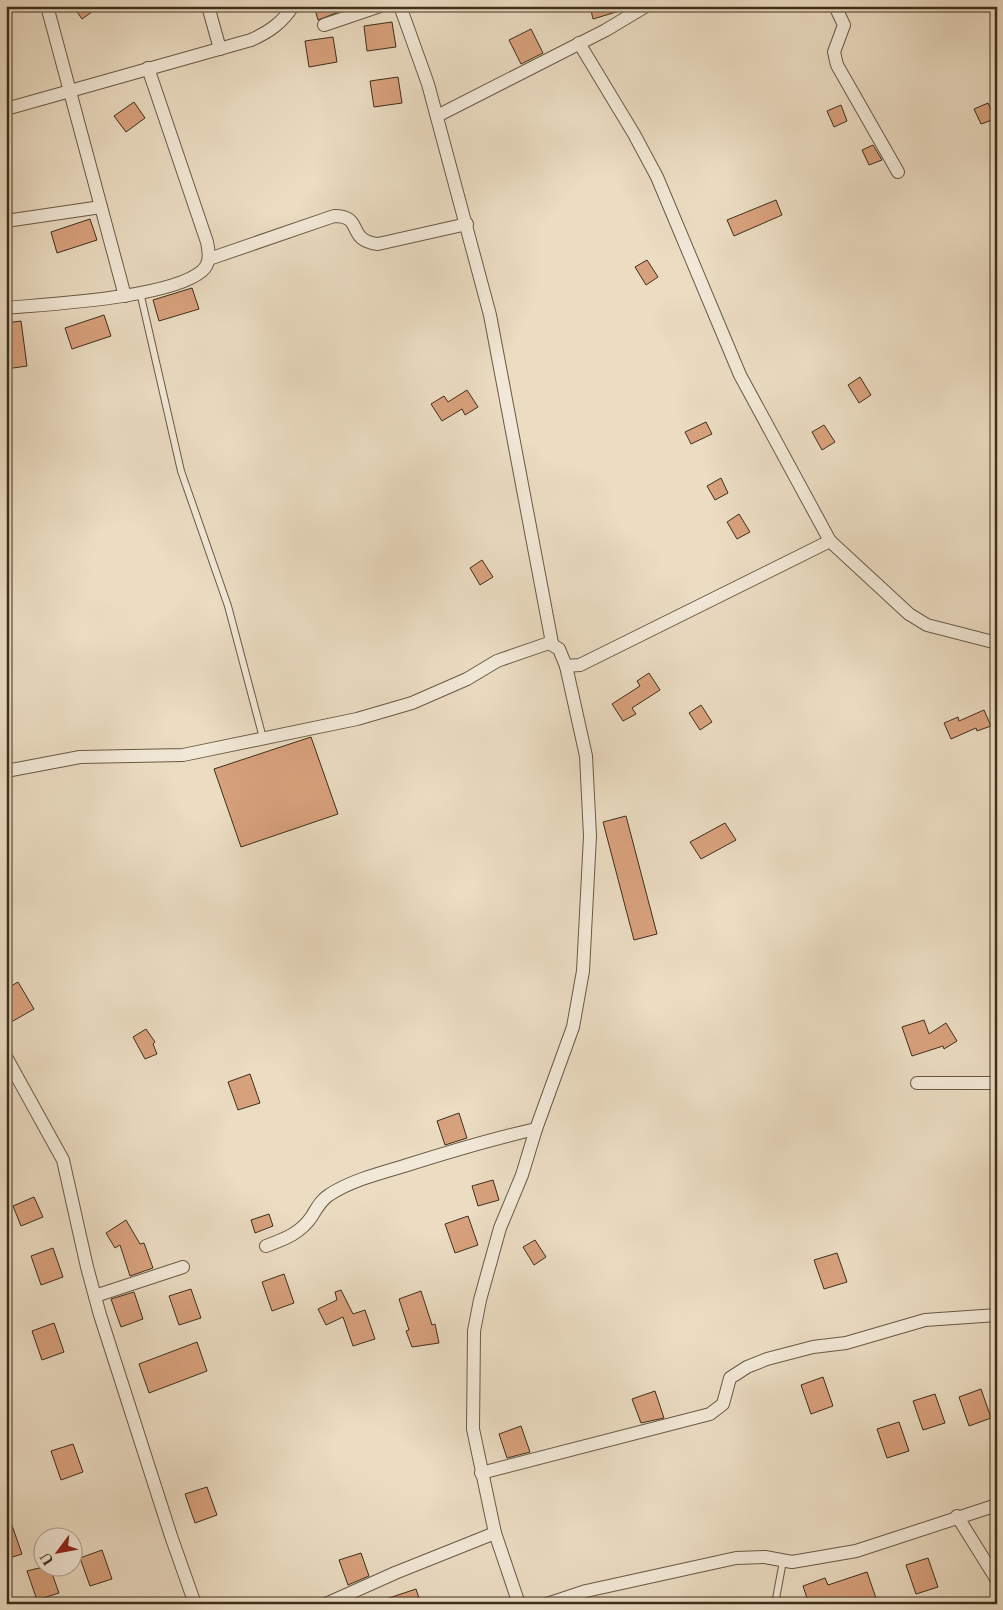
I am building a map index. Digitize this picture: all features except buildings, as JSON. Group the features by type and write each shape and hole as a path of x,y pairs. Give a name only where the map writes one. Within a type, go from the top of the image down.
{"street":[{"path":"47,6 125,296"},
{"path":"208,6 220,49"},
{"path":"6,109 69,89 251,40 268,32 283,21 293,6"},
{"path":"324,25 380,6"},
{"path":"400,6 428,84 490,315 552,643 559,649 566,666 586,756 590,836 583,971 573,1027 536,1129 522,1175 500,1228 480,1300 474,1331 473,1429 495,1533 519,1604"},
{"path":"437,116 579,43 646,6"},
{"path":"835,6 844,26 834,52 837,65 898,172"},
{"path":"579,43 634,134 657,177 740,375 830,541 909,614 927,625 997,643"},
{"path":"6,308 125,296 190,278 202,271 209,259 207,242 148,68"},
{"path":"6,221 101,207"},
{"path":"209,259 334,216 344,216 350,220 360,239 366,243 378,244 466,224"},
{"path":"566,666 580,665 830,541"},
{"path":"6,771 80,757 183,755 357,719 412,703 467,679 498,661 552,643"},
{"path":"6,1057 63,1160 95,1296 171,1536 195,1604"},
{"path":"917,1083 997,1083"},
{"path":"266,1246 294,1234 312,1217 319,1204 328,1195 340,1189 377,1174 487,1140 536,1129"},
{"path":"95,1296 183,1267"},
{"path":"481,1472 710,1414 723,1404 730,1378 747,1367 768,1359 813,1347 846,1343 925,1320 997,1315"},
{"path":"547,1604 586,1591 736,1558 765,1556 782,1561 800,1561 856,1551 958,1516 997,1505"},
{"path":"958,1516 997,1580"},
{"path":"326,1604 394,1573 495,1533"}],"lane":[{"path":"140,292 181,471 228,606 263,738"},
{"path":"774,1604 782,1561"}]}
